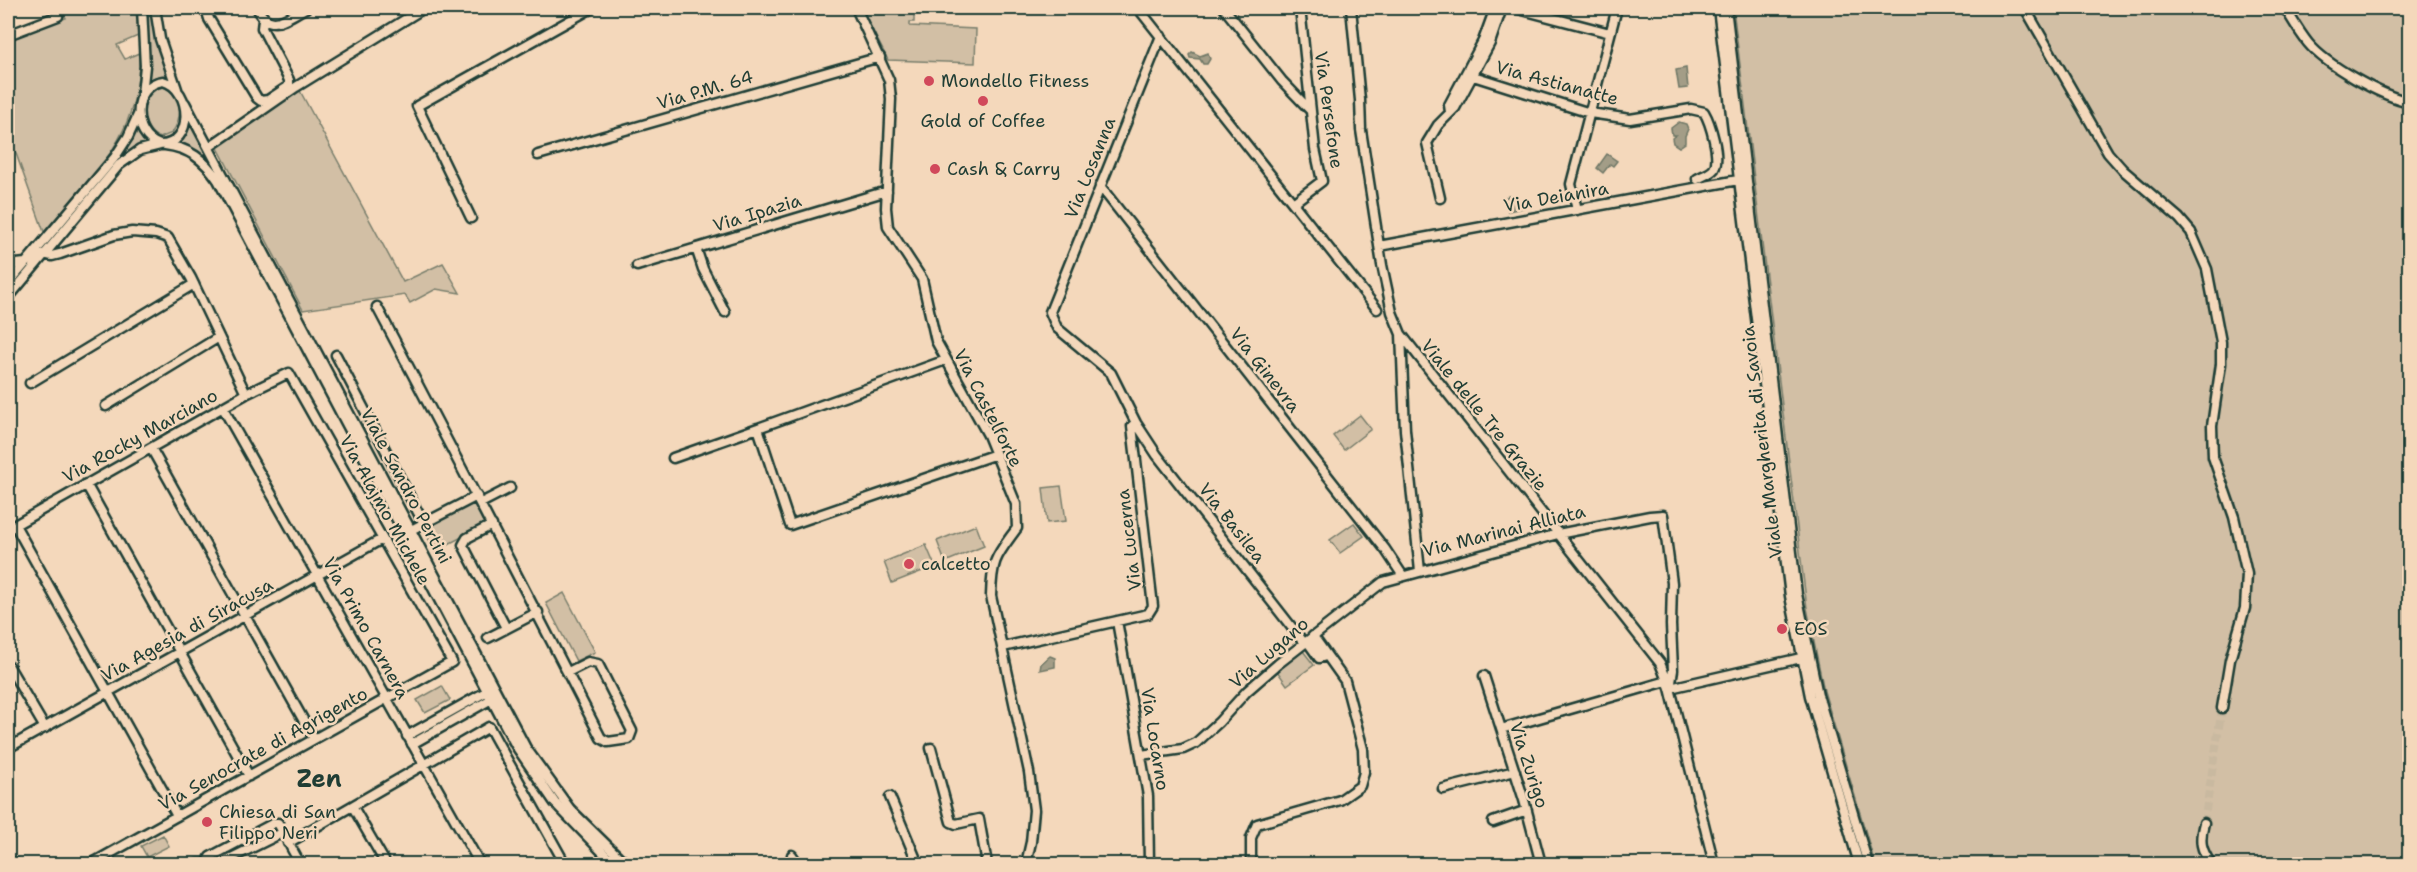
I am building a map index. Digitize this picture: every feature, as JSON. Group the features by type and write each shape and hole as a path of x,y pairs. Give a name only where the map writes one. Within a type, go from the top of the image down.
{"street":[{"path":"8,284 115,157 128,137 138,115 142,96 145,66 142,8"},
{"path":"8,298 126,158 140,150 162,145 177,137 184,126 185,103 160,39 155,8"},
{"path":"209,8 207,12 209,19 261,101 268,100 289,86 289,80 262,28 263,20 257,8"},
{"path":"263,20 270,23 278,22 306,8"},
{"path":"209,147 296,87 424,8"},
{"path":"471,218 417,106 592,8"},
{"name":"Via Castelforte","path":"856,8 887,73 891,93 887,191 888,227 922,279 936,341 988,435 1016,504 1017,528 998,552 992,571 991,596 1034,810 1026,864"},
{"path":"1138,8 1377,309"},
{"path":"1224,8 1282,81 1311,110"},
{"name":"Via Persefone","path":"1293,203 1322,181 1315,149 1300,8"},
{"name":"Via Marinai Alliata","path":"1351,8 1361,130 1379,246 1392,312 1401,334 1405,430 1420,571 1558,534 1612,522 1663,515 1672,583 1673,670 1668,685 1711,863"},
{"path":"1469,75 1494,8"},
{"path":"1440,198 1427,143 1450,112 1449,105 1490,43 1502,8"},
{"path":"1515,8 1610,33"},
{"path":"1577,210 1571,184 1617,8"},
{"name":"Viale Margherita di Savoia","path":"1718,8 1790,596 1801,658 1816,717 1859,864"},
{"name":"Viale Margherita di Savoia","path":"1726,8 1797,594 1818,695 1868,864"},
{"path":"2025,8 2108,153 2122,170 2179,218 2191,232 2207,269 2221,342 2221,364 2212,426 2213,457 2234,517 2247,574 2245,608 2230,660 2222,708"},
{"path":"2285,8 2309,44 2321,56 2385,94 2409,102"},
{"path":"8,35 58,16"},
{"name":"Via Losanna","path":"1050,312 1161,36"},
{"name":"Via P.M. 64","path":"538,155 880,57"},
{"name":"Via Astianatte","path":"1469,75 1590,113 1630,119 1691,109 1704,112 1709,120 1716,162 1712,171 1697,179"},
{"path":"142,96 158,82 169,83 178,89"},
{"name":"Viale Sandro Pertini","path":"185,103 411,530 493,693 516,746 539,781 571,822 614,864"},
{"path":"138,115 141,127 147,136 162,145"},
{"name":"Viale Sandro Pertini","path":"162,145 192,153 205,163 218,180 493,693 554,789 587,827 626,864"},
{"name":"Via Deianira","path":"1379,246 1738,180"},
{"name":"Via Ginevra","path":"1100,186 1403,576"},
{"name":"Via Ipazia","path":"637,266 887,191"},
{"path":"8,265 26,263 44,254 52,256 60,254 114,235 132,232 156,234 168,238 194,284 246,394"},
{"path":"696,248 703,269 725,312"},
{"path":"30,384 194,284"},
{"path":"377,307 603,740 609,742 630,739 632,731 598,664 588,662 568,672"},
{"name":"Via Basilea","path":"1050,312 1057,328 1112,373 1136,423 1157,455 1308,640 1319,658 1326,656 1341,673 1363,749 1364,772 1360,786 1340,800 1257,824 1251,838 1251,864"},
{"name":"Viale delle Tre Grazie","path":"1401,334 1651,650 1668,685"},
{"path":"106,406 219,337"},
{"path":"336,355 424,524"},
{"path":"673,458 946,360"},
{"name":"Via Rocky Marciano","path":"11,527 246,394 289,373"},
{"name":"Via Alajmo Michele","path":"289,373 452,662"},
{"name":"Via Primo Carnera","path":"223,408 480,864"},
{"name":"Via Lucerna","path":"1003,648 1148,614 1153,606 1132,426 1136,423"},
{"path":"758,428 790,525 996,454"},
{"path":"151,448 314,739"},
{"path":"86,484 249,776"},
{"path":"411,530 510,488"},
{"path":"492,525 466,538 463,545 506,628"},
{"path":"11,527 110,693 177,816"},
{"name":"Via Agesia di Siracusa","path":"8,748 382,539"},
{"name":"Via Lugano","path":"1141,755 1183,749 1196,743 1247,691 1383,582 1420,571"},
{"path":"488,638 538,612"},
{"name":"Via Locarno","path":"1117,621 1148,796 1149,864"},
{"path":"1501,729 1668,685 1801,658"},
{"name":"Via Senocrate di Agrigento","path":"91,864 452,662"},
{"path":"8,665 45,728"},
{"name":"Via Zurigo","path":"1484,676 1527,810 1541,864"},
{"path":"408,736 493,693"},
{"path":"412,744 493,693"},
{"path":"288,843 489,727 565,864"},
{"path":"931,748 951,822 956,824 979,819 987,864"},
{"path":"1443,789 1515,771"},
{"path":"890,797 918,864"},
{"path":"353,807 386,864"},
{"path":"1492,822 1527,810"},
{"path":"197,864 209,864 210,858 274,823 278,823 300,864"},
{"path":"2204,823 2200,837 2201,847 2211,864"},
{"path":"219,864 282,833"},
{"path":"792,855 798,864"}],"shaded area":[{"path":"58,8 136,8 138,36 117,45 125,59 139,53 138,82 132,108 111,152 97,172 44,232 8,131 8,39 66,18"},
{"path":"145,8 151,8 154,33 169,79 149,84"},
{"path":"861,8 914,8 914,22 910,22 910,26 976,29 975,63 888,60"},
{"path":"1733,8 2409,8 2409,864 1875,864 1824,691 1807,608"},
{"path":"1192,52 1200,56 1208,53 1210,59 1207,64 1203,64 1200,59 1190,58 1189,55"},
{"path":"1686,68 1688,88 1679,89 1676,70"},
{"path":"163,87 170,90 178,100 179,113 172,133 160,138 148,127 144,111 149,96 155,90"},
{"path":"299,89 403,282 443,263 460,293 436,289 410,303 405,295 303,310 216,144"},
{"path":"189,119 210,160 189,146 176,142"},
{"path":"1679,122 1686,124 1688,129 1685,143 1679,147 1673,143 1672,138 1676,135 1672,135 1671,128"},
{"path":"137,126 148,142 124,154 123,152"},
{"path":"1607,154 1617,161 1613,166 1610,164 1603,173 1597,168"},
{"path":"1512,197 1512,201 1522,204 1522,208 1508,211 1505,198"},
{"path":"1360,415 1371,429 1344,450 1333,436"},
{"path":"1061,486 1066,521 1047,523 1043,488"},
{"path":"473,502 485,525 435,551 423,528"},
{"path":"1354,523 1364,536 1340,553 1330,540"},
{"name":"calcetto","path":"976,525 984,546 945,562 937,541"},
{"name":"calcetto","path":"926,545 935,566 892,583 884,562"},
{"path":"564,593 595,652 576,661 546,603"},
{"path":"1303,651 1314,665 1287,685 1277,671"},
{"path":"1050,656 1055,658 1055,667 1040,670 1041,664"},
{"path":"442,686 450,700 425,713 417,700"},
{"path":"163,835 169,846 147,857 141,846"}],"tunnel":[{"path":"2204,823 2222,708"}],"place":[{"name":"Mondello Fitness","path":"929,81"},
{"name":"Gold of Coffee","path":"983,101"},
{"name":"Cash & Carry","path":"935,169"},
{"name":"calcetto","path":"909,564"},
{"name":"EOS","path":"1782,629"},
{"name":"Chiesa di San Filippo Neri","path":"207,822"}],"district":[{"name":"Zen","path":"319,779"}]}
